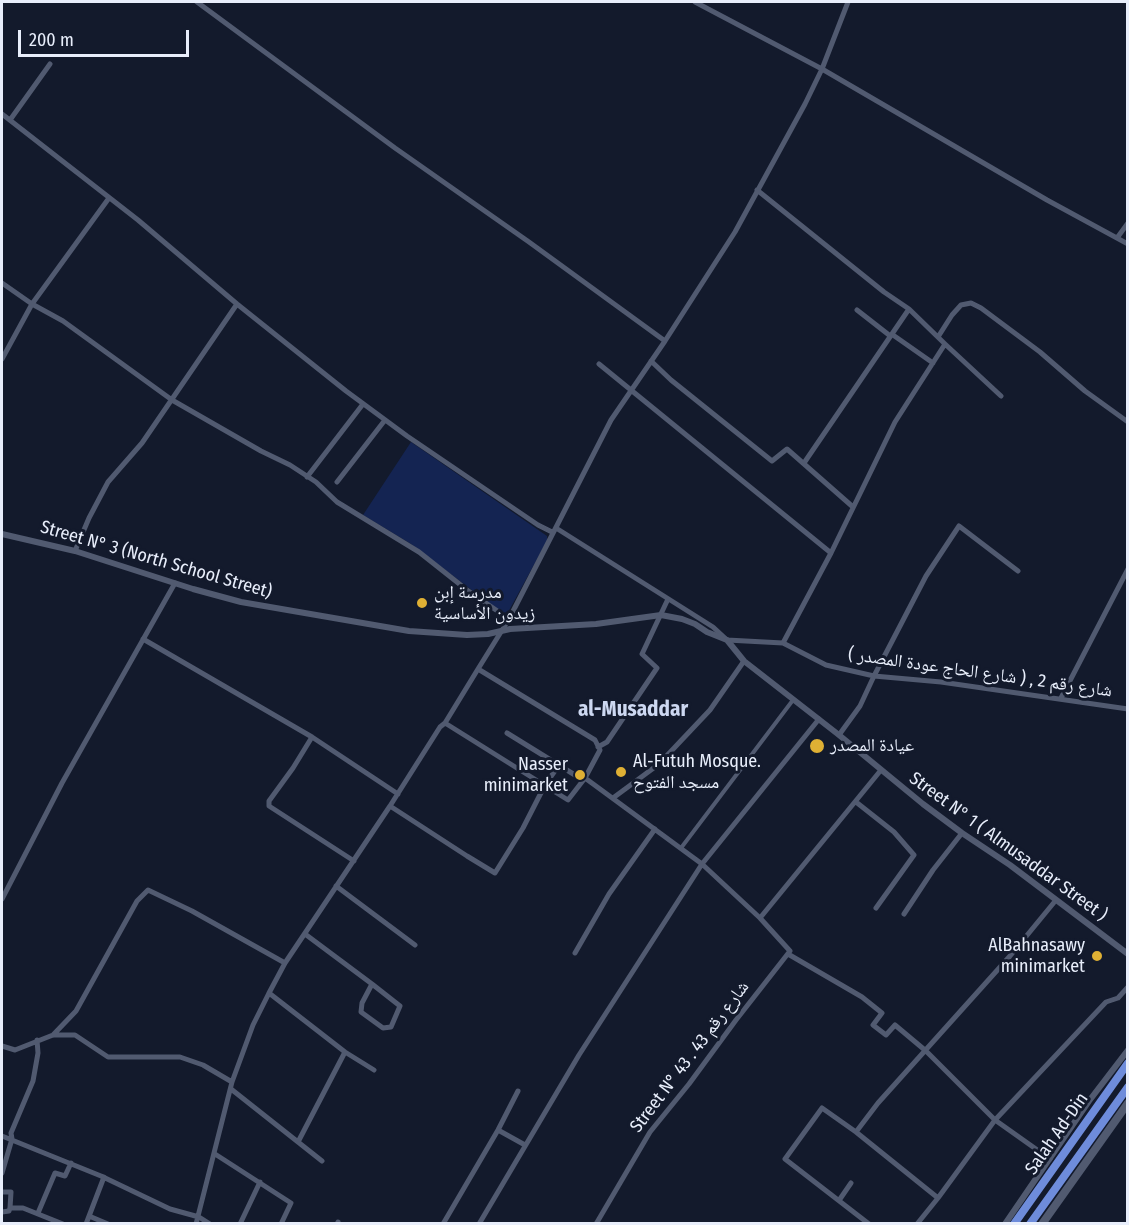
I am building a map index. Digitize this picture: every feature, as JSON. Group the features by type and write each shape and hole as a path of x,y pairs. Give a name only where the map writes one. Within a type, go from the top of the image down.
{"highway":[{"name":"Salah Ad-Din","path":"1014,1224 1128,1063"},
{"name":"Salah Ad-Din","path":"1030,1224 1128,1087"},
{"path":"1025,1207 1032,1209 1036,1215"}],"main road":[{"path":"1042,1224 1128,1103"}],"street":[{"path":"197,2 665,341"},
{"path":"695,2 822,69 993,169 1128,244"},
{"path":"196,1224 232,1082 253,1024 285,963 445,723 509,619 611,420 735,232 805,104 849,2"},
{"path":"10,120 50,64"},
{"name":"Street N° 1 ( Almusaddar Street )","path":"2,114 138,220 237,304 363,404 537,525 554,530 713,627 744,661 881,770 962,833 1010,865 1128,954"},
{"path":"757,190 884,292 909,309 1001,396"},
{"path":"2,359 32,304 109,198"},
{"path":"1117,238 1128,223"},
{"path":"2,283 32,304 63,321 172,399 261,451 290,465 337,502 419,552 467,590 509,619"},
{"path":"938,337 952,315 962,305 971,303 1040,352 1085,391 1128,422"},
{"path":"75,551 108,482 142,443 237,304"},
{"path":"804,463 909,309"},
{"path":"857,310 889,335 893,335 933,363"},
{"path":"783,643 831,553 895,422 945,344"},
{"path":"651,361 671,380 772,461 787,449 853,507"},
{"path":"599,364 831,553"},
{"path":"307,477 363,404"},
{"path":"337,482 385,420"},
{"path":"839,735 860,706 926,576 960,526 1018,571"},
{"name":"Street N° 3 (North School Street)","path":"2,534 75,551 175,583 262,606 409,631 488,634 500,631 596,624 661,615 682,619 726,640"},
{"path":"1061,698 1128,569"},
{"path":"2,899 62,783 175,583"},
{"path":"598,747 607,742 657,668 642,654 668,599"},
{"path":"143,639 312,737 398,794"},
{"name":"شارع رقم 2 , ( شارع الحاج عودة المصدر )","path":"726,640 783,643 826,665 874,675 1061,698 1128,709"},
{"path":"613,798 659,764 710,710 744,661"},
{"path":"445,723 568,800 584,779 600,750 595,740 478,669"},
{"path":"681,849 794,700"},
{"path":"479,1224 579,1055 702,864 819,719"},
{"path":"507,733 613,798 702,864 760,918 790,951 788,954 862,997 882,1013 873,1025 886,1035 895,1025 995,1120 1050,1159"},
{"path":"312,737 293,768 268,801 269,806 354,861"},
{"path":"390,806 495,873 545,785 559,765"},
{"path":"760,918 881,770"},
{"path":"856,802 894,832 914,855 876,908"},
{"path":"575,953 609,894 655,829"},
{"path":"903,914 962,833"},
{"path":"336,886 416,945"},
{"path":"53,1035 76,1011 137,901 148,890 192,911 285,963"},
{"path":"856,1132 878,1103 926,1052 1056,900"},
{"path":"305,934 372,984 400,1006 391,1027 384,1028 361,1012 362,1003 372,984"},
{"name":"Street N° 43 . شارع رقم 43","path":"596,1224 650,1132 788,954"},
{"path":"917,1224 995,1120 1106,1002 1118,998 1128,987"},
{"path":"269,993 345,1052 374,1070"},
{"path":"2,1046 15,1050 53,1035 75,1035 108,1057 180,1057 203,1065 232,1082"},
{"path":"2,1173 12,1139 11,1133 33,1081 38,1053 37,1040"},
{"path":"1005,1224 1089,1101 1128,1050"},
{"path":"298,1142 345,1052"},
{"path":"231,1089 322,1161"},
{"path":"443,1224 518,1091"},
{"path":"869,1224 840,1199 785,1159 822,1108 856,1132 938,1198"},
{"path":"498,1130 525,1146"},
{"path":"2,1136 104,1177 170,1209 199,1216 210,1224"},
{"path":"215,1154 291,1203 281,1224"},
{"path":"38,1213 55,1173 65,1176 71,1163"},
{"path":"86,1224 104,1177"},
{"path":"240,1224 260,1182"},
{"path":"840,1199 852,1183"},
{"path":"2,1192 11,1192 10,1208"},
{"path":"2,1212 9,1211 10,1208 23,1208 63,1224"},
{"path":"89,1216 108,1224"}],"shaded area":[{"path":"411,442 547,536 547,541 506,616 411,544 363,515"}],"place":[{"name":"مدرسة إبن زيدون الأساسية","path":"422,603"},
{"name":"عيادة المصدر","path":"817,746"},
{"name":"Al-Futuh Mosque. مسجد الفتوح","path":"621,772"},
{"name":"Nasser minimarket","path":"580,775"},
{"name":"AlBahnasawy minimarket","path":"1097,956"}],"district":[{"name":"al-Musaddar","path":"633,710"}]}
